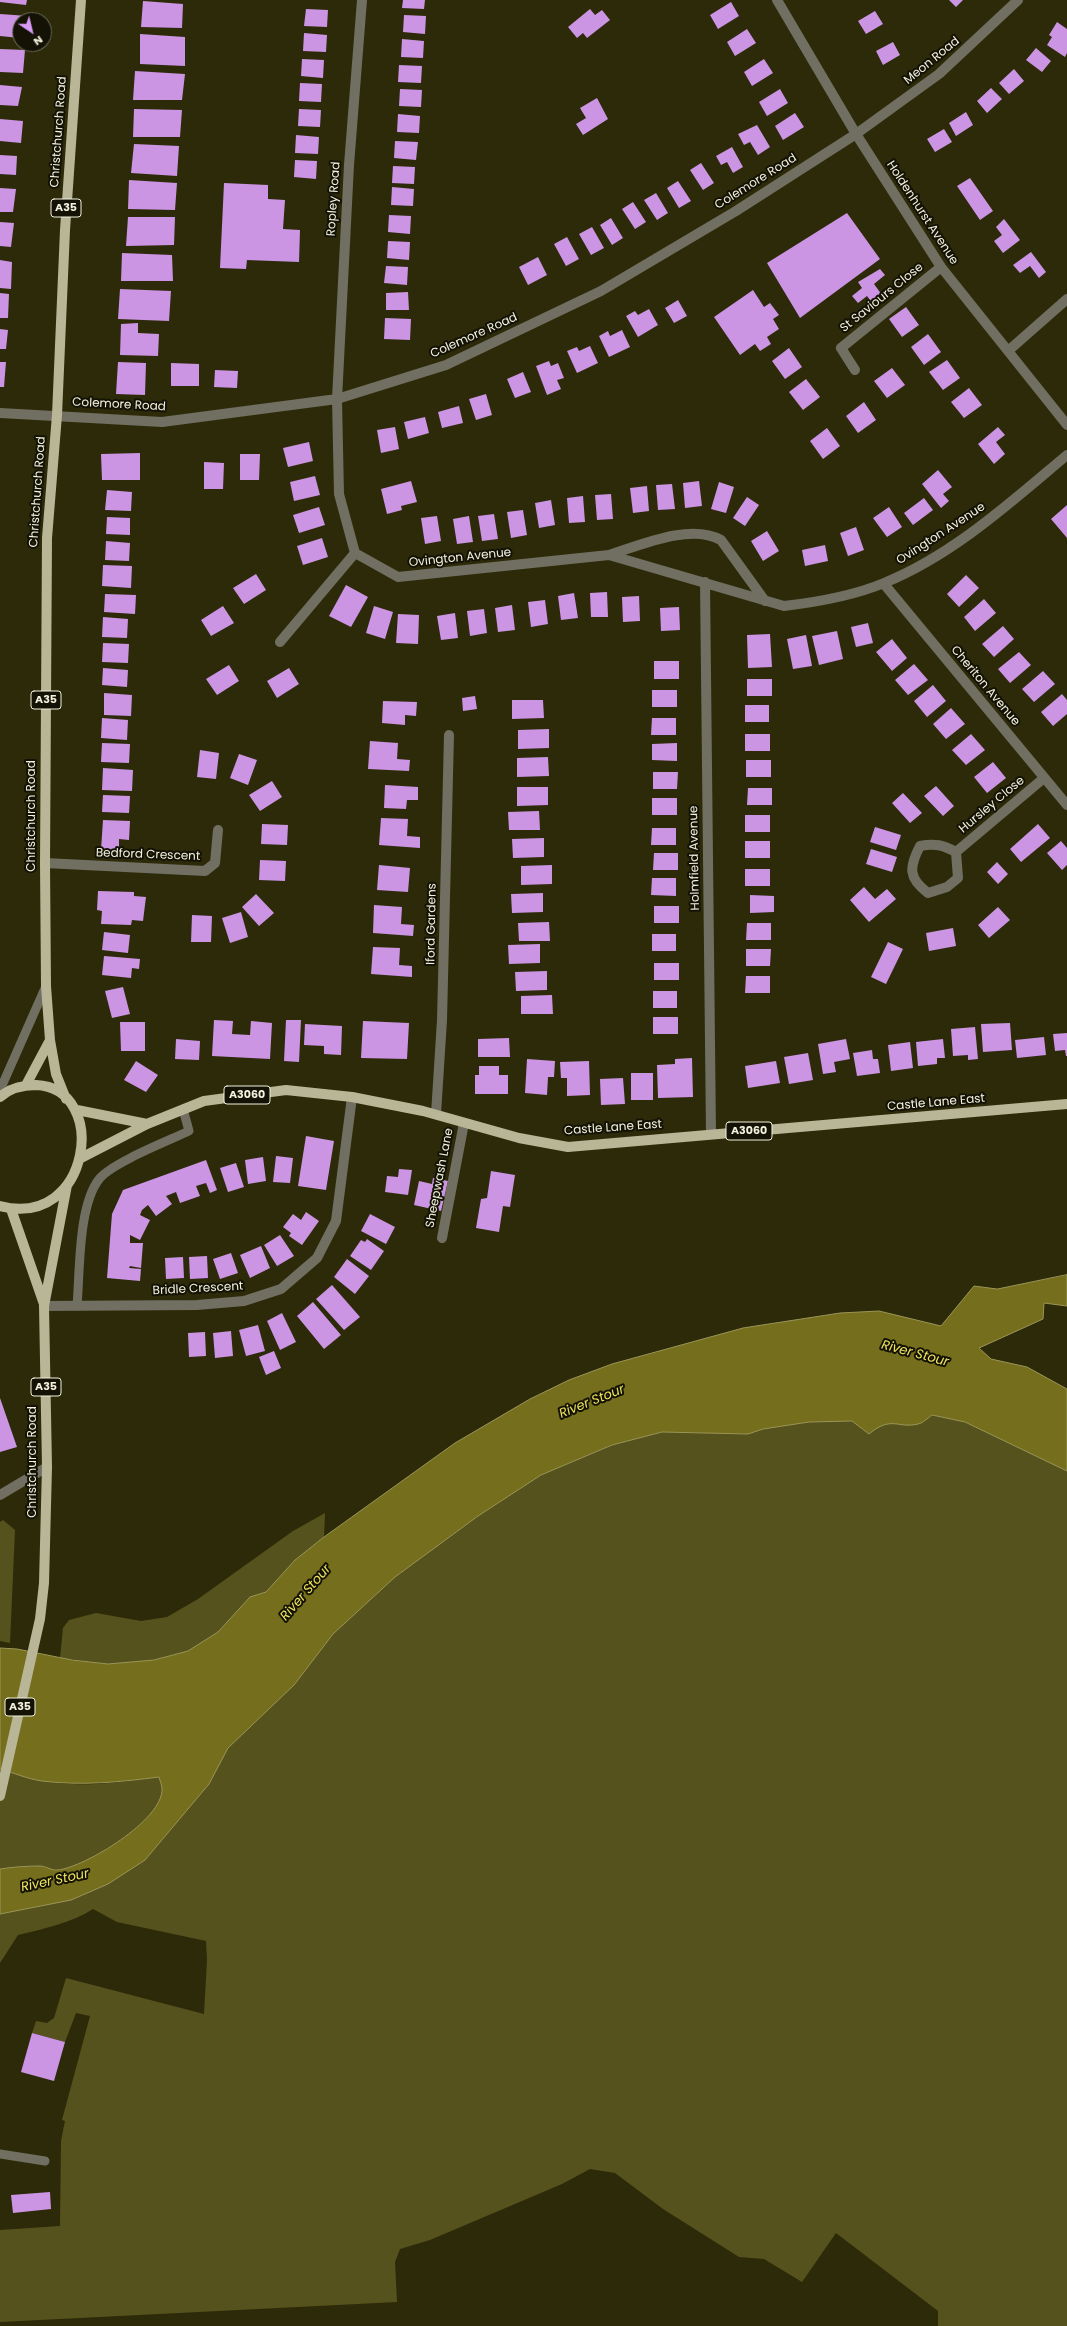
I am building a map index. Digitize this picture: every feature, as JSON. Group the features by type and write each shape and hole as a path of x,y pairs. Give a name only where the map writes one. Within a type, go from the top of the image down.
{"main road":[{"name":"Christchurch Road","path":"66,1100 56,1074 50,1040 46,986 45,863 47,538 57,415 65,230 81,0"},
{"path":"26,1085 50,1040"},
{"path":"0,1097 6,1091 26,1085 48,1086 77,1110 147,1124"},
{"name":"Castle Lane East","path":"79,1159 147,1124 204,1101 286,1090 352,1097 436,1114 519,1138 568,1147 1067,1104"},
{"path":"0,1206 11,1209 33,1208 54,1200 67,1185 77,1170 79,1159 82,1135 77,1110"},
{"name":"Christchurch Road","path":"0,1795 40,1619 44,1583 47,1467 44,1306 67,1185"},
{"name":"Christchurch Road","path":"11,1209 44,1306"}],"street":[{"name":"Ropley Road","path":"337,399 349,166 362,0"},
{"name":"Holdenhurst Avenue","path":"777,0 856,134 941,267 1067,424"},
{"name":"Meon Road","path":"856,134 939,74 1018,0"},
{"name":"Colemore Road","path":"0,413 162,422 337,399 446,365 601,291 736,211 856,134"},
{"name":"St Saviours Close","path":"855,370 841,348 941,267"},
{"path":"1008,351 1067,299"},
{"path":"280,642 355,553 339,494 337,399"},
{"name":"Ovington Avenue","path":"609,556 705,582 784,606 812,603 884,584 918,567 966,536 1008,506 1067,455"},
{"name":"Ovington Avenue","path":"355,553 398,577 609,556 652,541 697,533 710,534 721,540 765,601"},
{"name":"Holmfield Avenue","path":"705,582 711,1134"},
{"name":"Cheriton Avenue","path":"884,584 1067,805"},
{"name":"Iford Gardens","path":"436,1114 442,1020 449,735"},
{"name":"Hursley Close","path":"956,852 1044,778"},
{"name":"Bedford Crescent","path":"45,863 205,871 215,863 218,830"},
{"path":"931,844 943,845 956,852 958,878 947,888 928,893 917,885 911,871 913,859 920,846 931,844"},
{"name":"Bridle Crescent","path":"44,1306 197,1305 244,1301 281,1289 317,1258 336,1221 352,1097"},
{"name":"Sheepwash Lane","path":"442,1238 464,1123"},
{"path":"0,1495 47,1467"}],"lane":[{"name":"Christchurch Road","path":"0,1090 46,986"},
{"path":"77,1306 84,1217 90,1193 101,1177 131,1158 189,1132 183,1109"},
{"path":"0,2154 45,2161"}],"shaded area":[{"path":"932,1415 965,1422 1067,1471 1067,2326 938,2326 938,2311 836,2233 802,2282 764,2259 739,2257 663,2209 615,2173 590,2169 562,2184 430,2240 400,2249 395,2262 397,2302 0,2322 0,2230 60,2226 61,2141 65,2121 62,2120 90,2016 76,2013 65,2042 32,2033 36,2021 47,2023 54,2018 66,1978 204,2014 207,1960 206,1941 117,1922 93,1909 66,1922 18,1935 0,1963 0,1914 36,1907 145,1860 209,1784 227,1748 294,1685 333,1634 395,1577 478,1516 541,1475 612,1445 662,1432 748,1434 763,1429 809,1422 852,1421 869,1434 877,1427 890,1423 918,1424"},
{"path":"325,1513 324,1537 295,1560 266,1592 250,1597 218,1632 188,1651 154,1660 108,1664 60,1658 63,1628 69,1620 96,1613 141,1621 167,1617 198,1599 293,1531"},
{"path":"3,1520 15,1530 10,1643 0,1641 0,1522"},
{"path":"0,1769 39,1780 69,1784 99,1784 159,1777 162,1789 159,1801 150,1814 137,1827 103,1851 86,1860 70,1867 58,1870 40,1866 0,1869"}],"water":[{"name":"River Stour","path":"1067,1275 1067,1306 1044,1303 1043,1319 979,1348 991,1359 1027,1367 1067,1389 1067,1471 965,1422 932,1415 920,1423 911,1425 884,1425 869,1434 852,1421 809,1422 763,1429 748,1434 662,1432 612,1445 541,1475 478,1516 395,1577 333,1634 294,1685 228,1748 209,1784 145,1860 108,1884 71,1900 0,1914 0,1869 40,1866 58,1870 70,1867 86,1860 120,1840 137,1827 150,1814 159,1801 162,1789 159,1777 101,1783 72,1783 42,1781 0,1769 0,1648 17,1649 72,1660 108,1664 154,1660 188,1651 218,1632 250,1597 266,1592 295,1560 324,1537 455,1443 530,1399 569,1380 612,1364 743,1328 840,1313 879,1311 941,1326 974,1286 997,1289"}],"building":[{"path":"0,0 27,0 26,5 0,2"},
{"path":"403,0 425,0 424,9 402,8"},
{"path":"949,0 963,0 956,7"},
{"path":"143,1 183,4 182,28 141,27"},
{"path":"731,2 739,16 718,29 710,15"},
{"path":"306,9 328,10 327,27 304,26"},
{"path":"590,9 595,15 602,10 610,20 587,38 583,33 577,38 568,27"},
{"path":"875,11 883,24 866,34 858,21"},
{"path":"0,14 12,15 12,37 0,36"},
{"path":"404,15 426,16 425,34 403,32"},
{"path":"1057,22 1067,29 1067,53 1065,57 1047,45 1052,37 1049,35"},
{"path":"747,29 756,43 735,56 727,42"},
{"path":"304,33 327,35 326,52 303,51"},
{"path":"140,34 185,37 185,66 140,64"},
{"path":"402,39 424,41 423,58 401,57"},
{"path":"893,42 900,55 883,65 876,51"},
{"path":"1036,48 1051,61 1042,72 1026,60"},
{"path":"0,49 12,49 12,52 25,52 23,73 0,72"},
{"path":"302,59 324,60 323,78 301,76"},
{"path":"764,59 773,73 752,86 744,72"},
{"path":"399,65 422,66 421,83 398,82"},
{"path":"1014,69 1024,81 1009,94 999,83"},
{"path":"135,71 185,74 182,100 133,100"},
{"path":"300,83 322,84 321,102 299,101"},
{"path":"0,85 22,87 18,106 0,105"},
{"path":"991,88 1002,99 987,113 977,101"},
{"path":"400,89 422,90 421,107 399,106"},
{"path":"780,89 788,103 767,116 759,102"},
{"path":"597,98 608,119 583,135 576,124 586,118 580,108"},
{"path":"134,109 182,110 180,137 133,137"},
{"path":"299,109 321,110 320,127 298,126"},
{"path":"966,112 973,125 956,136 949,123"},
{"path":"795,113 804,127 783,140 775,126"},
{"path":"398,114 420,116 419,133 397,132"},
{"path":"0,119 23,121 21,143 0,141"},
{"path":"757,125 770,147 758,155 750,142 744,145 738,134"},
{"path":"944,129 952,142 935,152 927,139"},
{"path":"296,135 319,137 318,154 295,153"},
{"path":"395,141 418,142 416,160 394,158"},
{"path":"134,144 179,146 177,176 131,173"},
{"path":"732,147 743,167 733,173 727,162 721,165 716,156"},
{"path":"0,155 17,156 16,175 0,174"},
{"path":"295,160 317,161 316,179 294,177"},
{"path":"701,163 714,183 703,190 690,170"},
{"path":"393,166 415,167 414,184 392,183"},
{"path":"970,178 993,211 980,220 957,186"},
{"path":"129,180 177,183 175,210 128,209"},
{"path":"678,181 691,201 679,208 667,188"},
{"path":"224,183 268,185 268,199 285,200 283,229 300,230 299,262 247,260 246,269 220,268"},
{"path":"392,187 414,189 413,206 391,205"},
{"path":"0,188 16,189 13,212 0,212"},
{"path":"656,193 668,213 657,220 644,200"},
{"path":"633,202 646,222 635,229 622,209"},
{"path":"847,213 880,259 800,318 767,263"},
{"path":"389,215 411,216 410,234 388,232"},
{"path":"128,217 175,217 174,245 126,246"},
{"path":"611,218 623,238 612,245 600,225"},
{"path":"1004,219 1020,240 1003,253 994,241 1002,235 996,227"},
{"path":"0,222 14,223 11,247 0,246"},
{"path":"592,227 604,248 591,255 579,234"},
{"path":"567,237 579,259 566,266 554,244"},
{"path":"388,241 410,242 409,260 387,258"},
{"path":"1031,252 1046,272 1039,278 1030,266 1020,273 1013,265"},
{"path":"122,253 172,255 173,281 121,281"},
{"path":"538,257 547,275 528,285 519,267"},
{"path":"0,260 12,262 11,289 0,288"},
{"path":"386,266 408,267 407,285 384,283"},
{"path":"880,269 885,275 874,284 882,295 872,303 867,296 858,303 852,296 862,288 858,282"},
{"path":"120,289 171,291 169,321 118,319"},
{"path":"753,290 764,307 770,303 779,315 773,319 779,329 767,337 771,344 760,351 755,344 740,355 714,317"},
{"path":"408,292 409,310 386,310 386,293"},
{"path":"0,293 9,294 8,318 0,318"},
{"path":"678,300 687,316 674,323 665,308"},
{"path":"906,307 919,325 902,337 889,319"},
{"path":"649,309 658,325 638,337 626,316 635,311 638,315"},
{"path":"385,318 411,319 410,340 384,339"},
{"path":"138,323 138,333 159,334 158,356 120,355 121,324"},
{"path":"0,329 8,330 6,349 0,349"},
{"path":"622,330 630,347 609,357 599,336 608,331 610,336"},
{"path":"928,334 941,352 924,365 911,347"},
{"path":"590,346 598,363 577,373 567,351 577,347 579,351"},
{"path":"789,348 802,367 785,379 772,361"},
{"path":"947,360 960,378 943,390 929,372"},
{"path":"549,361 551,366 558,363 564,378 557,380 561,389 547,395 536,366"},
{"path":"0,362 6,362 4,387 0,387"},
{"path":"118,362 146,363 145,395 116,394"},
{"path":"171,363 199,364 199,386 171,386"},
{"path":"892,368 905,385 887,398 874,381"},
{"path":"215,370 238,371 237,388 214,387"},
{"path":"523,372 531,392 515,398 507,379"},
{"path":"806,379 820,397 803,410 789,392"},
{"path":"969,388 982,405 964,418 951,402"},
{"path":"486,394 492,415 476,420 469,399"},
{"path":"864,402 876,420 858,433 846,416"},
{"path":"459,406 463,423 442,428 438,412"},
{"path":"425,417 429,433 408,439 404,422"},
{"path":"395,427 399,449 381,453 377,430"},
{"path":"998,427 1005,435 996,442 1005,454 994,464 978,444"},
{"path":"827,428 840,446 823,459 810,441"},
{"path":"309,442 313,461 288,467 283,448"},
{"path":"140,453 140,480 102,480 101,454"},
{"path":"240,454 260,454 259,480 240,480"},
{"path":"204,462 224,463 223,489 204,489"},
{"path":"938,470 952,487 943,494 949,501 941,508 922,484"},
{"path":"315,476 320,495 294,501 290,482"},
{"path":"411,481 417,502 401,506 402,510 387,514 381,489"},
{"path":"699,481 702,506 685,508 683,483"},
{"path":"719,482 734,487 726,513 711,509"},
{"path":"672,484 675,509 658,510 656,485"},
{"path":"647,486 649,511 633,513 630,488"},
{"path":"107,490 132,492 131,511 105,510"},
{"path":"611,494 613,519 597,520 595,495"},
{"path":"583,496 585,522 569,523 567,498"},
{"path":"747,497 759,505 745,526 733,518"},
{"path":"924,498 933,510 913,525 904,513"},
{"path":"551,500 555,525 539,528 535,503"},
{"path":"1067,505 1067,538 1051,519"},
{"path":"319,507 325,525 299,533 293,515"},
{"path":"889,507 902,527 887,537 873,518"},
{"path":"523,510 527,535 511,538 507,512"},
{"path":"494,514 498,539 482,541 478,516"},
{"path":"437,516 441,541 425,544 421,518"},
{"path":"469,516 473,542 457,544 453,519"},
{"path":"107,517 130,518 130,535 106,534"},
{"path":"856,527 864,550 848,556 840,533"},
{"path":"767,531 779,551 763,561 751,541"},
{"path":"322,538 328,557 303,565 297,546"},
{"path":"106,541 130,543 129,561 105,560"},
{"path":"825,545 828,561 805,566 802,550"},
{"path":"103,565 132,566 131,588 102,586"},
{"path":"256,574 266,590 244,604 233,588"},
{"path":"966,575 979,588 959,607 947,594"},
{"path":"346,585 368,597 351,627 329,616"},
{"path":"607,592 608,617 591,617 590,593"},
{"path":"574,593 578,618 561,620 558,596"},
{"path":"105,594 136,595 135,614 104,612"},
{"path":"639,596 640,621 623,622 622,597"},
{"path":"984,599 996,613 975,631 964,617"},
{"path":"545,600 548,624 531,627 528,602"},
{"path":"512,605 515,630 498,632 495,608"},
{"path":"223,606 234,623 211,636 201,620"},
{"path":"374,606 393,612 385,639 366,633"},
{"path":"679,607 680,630 661,631 660,608"},
{"path":"484,609 487,633 470,636 467,611"},
{"path":"455,613 458,638 441,640 437,616"},
{"path":"398,614 419,615 418,644 396,643"},
{"path":"103,617 128,619 127,638 102,637"},
{"path":"868,623 873,643 856,647 851,627"},
{"path":"1003,626 1014,639 994,657 982,644"},
{"path":"837,631 843,659 819,665 812,636"},
{"path":"770,634 772,667 748,668 747,635"},
{"path":"806,635 812,666 793,669 787,639"},
{"path":"892,639 907,658 892,671 876,652"},
{"path":"103,643 129,644 128,663 102,662"},
{"path":"1019,652 1031,665 1010,683 998,669"},
{"path":"654,661 679,661 679,679 654,679"},
{"path":"914,664 928,680 908,695 895,680"},
{"path":"229,665 239,681 217,695 206,679"},
{"path":"103,668 128,670 127,687 102,685"},
{"path":"289,668 299,684 277,698 267,681"},
{"path":"1043,671 1055,684 1034,702 1022,689"},
{"path":"747,679 772,679 772,696 747,696"},
{"path":"933,685 946,701 927,717 914,701"},
{"path":"652,690 677,690 677,707 652,707"},
{"path":"104,693 132,695 131,716 104,715"},
{"path":"1062,694 1067,700 1067,714 1053,726 1041,712"},
{"path":"475,696 477,709 463,711 462,698"},
{"path":"512,700 543,700 544,718 512,719"},
{"path":"383,701 417,702 416,716 405,715 405,725 382,723"},
{"path":"745,705 769,705 769,722 745,722"},
{"path":"951,708 965,724 946,739 933,724"},
{"path":"102,718 128,720 127,740 101,738"},
{"path":"652,718 676,718 676,735 651,735"},
{"path":"549,729 549,748 518,749 518,730"},
{"path":"745,734 770,734 770,751 745,751"},
{"path":"971,734 985,750 966,765 952,750"},
{"path":"370,741 398,743 397,759 410,760 409,771 368,769"},
{"path":"102,743 130,744 129,763 101,762"},
{"path":"677,743 677,761 652,760 652,744"},
{"path":"200,750 219,753 216,779 197,777"},
{"path":"239,754 257,760 248,785 230,778"},
{"path":"548,757 549,776 517,777 517,758"},
{"path":"746,760 771,760 771,777 746,777"},
{"path":"993,762 1006,778 987,793 974,777"},
{"path":"103,768 133,770 132,791 102,790"},
{"path":"653,772 678,772 677,789 653,789"},
{"path":"272,781 282,797 260,811 249,795"},
{"path":"385,785 418,787 418,800 407,800 406,809 384,808"},
{"path":"936,786 954,806 943,816 924,796"},
{"path":"517,787 548,787 548,805 517,806"},
{"path":"748,788 772,788 772,805 747,805"},
{"path":"903,793 922,813 910,823 892,803"},
{"path":"103,795 130,796 129,813 102,812"},
{"path":"652,798 677,798 677,815 652,815"},
{"path":"539,811 540,830 509,830 508,812"},
{"path":"745,815 770,815 770,832 745,832"},
{"path":"381,818 408,819 407,836 420,837 420,848 379,845"},
{"path":"103,820 130,821 129,840 119,839 119,851 101,850"},
{"path":"262,824 288,825 287,845 261,844"},
{"path":"1038,824 1050,838 1021,862 1010,849"},
{"path":"875,827 901,835 896,850 870,842"},
{"path":"652,828 676,828 676,845 651,845"},
{"path":"544,838 544,857 513,858 512,839"},
{"path":"745,841 770,841 770,858 745,858"},
{"path":"1061,841 1067,848 1067,865 1062,870 1047,853"},
{"path":"871,849 897,857 892,872 866,864"},
{"path":"654,853 678,853 678,870 653,870"},
{"path":"260,860 286,861 285,881 259,880"},
{"path":"997,862 1008,874 998,884 987,872"},
{"path":"379,865 410,868 408,892 377,890"},
{"path":"552,865 552,884 521,885 521,866"},
{"path":"745,869 770,869 770,886 745,886"},
{"path":"652,878 676,878 676,896 651,895"},
{"path":"864,887 875,899 887,889 896,899 869,922 850,900"},
{"path":"98,891 134,892 134,896 146,897 143,921 132,920 131,925 101,924 102,911 97,910"},
{"path":"543,893 543,912 512,913 511,894"},
{"path":"256,894 274,913 259,926 242,907"},
{"path":"750,895 774,896 774,912 750,913"},
{"path":"374,905 402,907 401,924 414,925 413,936 373,933"},
{"path":"654,906 679,906 679,923 654,923"},
{"path":"998,907 1010,920 989,938 978,925"},
{"path":"241,912 248,937 230,943 222,918"},
{"path":"192,915 212,916 211,942 191,942"},
{"path":"549,922 550,941 519,941 518,923"},
{"path":"747,923 771,923 771,940 746,940"},
{"path":"953,928 956,946 929,951 926,933"},
{"path":"104,932 130,935 128,953 102,950"},
{"path":"652,934 676,934 676,951 652,951"},
{"path":"888,942 903,949 886,984 871,977"},
{"path":"540,944 540,963 509,964 508,945"},
{"path":"373,947 400,948 399,965 412,966 412,977 371,974"},
{"path":"746,949 771,949 770,966 746,966"},
{"path":"104,956 140,959 139,969 132,968 131,978 102,975"},
{"path":"654,963 679,963 679,980 654,980"},
{"path":"547,971 547,990 516,991 515,972"},
{"path":"746,976 770,976 770,993 745,993"},
{"path":"123,987 130,1014 112,1018 105,991"},
{"path":"653,991 677,991 677,1008 653,1008"},
{"path":"552,995 553,1014 521,1014 521,996"},
{"path":"653,1017 678,1017 678,1034 653,1034"},
{"path":"214,1020 233,1021 232,1034 250,1035 251,1021 272,1023 270,1059 212,1056"},
{"path":"286,1020 301,1020 299,1062 284,1061"},
{"path":"363,1021 409,1023 407,1059 361,1058"},
{"path":"120,1022 145,1022 145,1051 121,1051"},
{"path":"1010,1023 1012,1050 983,1052 981,1024"},
{"path":"305,1024 342,1026 341,1055 324,1054 324,1046 304,1045"},
{"path":"975,1027 978,1059 968,1060 968,1055 953,1056 951,1029"},
{"path":"1067,1033 1066,1056 1065,1050 1055,1051 1053,1034"},
{"path":"1044,1037 1046,1055 1017,1058 1015,1040"},
{"path":"509,1038 510,1057 478,1057 478,1039"},
{"path":"176,1039 200,1041 199,1060 175,1059"},
{"path":"846,1039 850,1059 834,1062 836,1072 823,1074 818,1044"},
{"path":"943,1039 945,1058 937,1058 937,1064 918,1066 916,1042"},
{"path":"910,1042 913,1068 891,1071 888,1045"},
{"path":"872,1050 873,1059 878,1059 880,1073 857,1076 853,1053"},
{"path":"808,1053 813,1080 789,1084 784,1057"},
{"path":"692,1058 693,1097 658,1098 657,1065 675,1064 675,1059"},
{"path":"527,1059 555,1061 554,1077 548,1077 547,1095 525,1093"},
{"path":"136,1061 158,1075 146,1092 124,1080"},
{"path":"589,1061 590,1095 567,1096 567,1078 561,1078 560,1062"},
{"path":"776,1061 780,1083 748,1088 745,1066"},
{"path":"479,1066 499,1066 499,1075 508,1075 508,1094 475,1094 475,1075 479,1075"},
{"path":"631,1073 653,1073 653,1100 631,1100"},
{"path":"623,1078 625,1104 601,1105 600,1079"},
{"path":"306,1136 334,1141 326,1190 298,1186"},
{"path":"276,1156 293,1158 290,1183 273,1182"},
{"path":"263,1157 266,1181 248,1184 245,1160"},
{"path":"206,1160 217,1190 210,1193 206,1183 196,1186 200,1196 180,1203 176,1192 166,1196 172,1204 156,1216 148,1205 142,1210 140,1215 150,1220 140,1240 130,1235 130,1243 143,1243 141,1268 130,1266 129,1268 141,1269 140,1281 107,1278 112,1214 123,1190"},
{"path":"236,1163 244,1187 228,1192 220,1168"},
{"path":"399,1169 412,1170 408,1195 385,1192 387,1176 398,1177"},
{"path":"491,1171 515,1175 510,1207 503,1206 499,1232 476,1228 481,1199 487,1198"},
{"path":"433,1178 448,1181 441,1211 414,1205 419,1181 432,1184"},
{"path":"306,1212 319,1221 302,1245 289,1236 291,1233 283,1227 293,1214 301,1220"},
{"path":"370,1214 395,1227 386,1244 361,1231"},
{"path":"280,1235 294,1256 277,1266 264,1245"},
{"path":"367,1239 384,1251 371,1270 350,1256 361,1240 365,1242"},
{"path":"261,1246 270,1268 250,1278 240,1255"},
{"path":"231,1253 238,1273 220,1279 213,1259"},
{"path":"207,1256 208,1278 190,1279 189,1257"},
{"path":"183,1257 184,1278 166,1279 165,1258"},
{"path":"347,1259 369,1276 355,1294 334,1277"},
{"path":"332,1285 360,1317 344,1330 316,1299"},
{"path":"313,1302 341,1335 324,1349 297,1316"},
{"path":"282,1313 296,1342 280,1350 267,1321"},
{"path":"258,1325 265,1351 246,1356 239,1330"},
{"path":"231,1331 233,1356 215,1358 213,1333"},
{"path":"205,1332 206,1356 189,1357 188,1333"},
{"path":"274,1351 281,1368 266,1375 259,1357"},
{"path":"0,1398 17,1447 0,1452"},
{"path":"32,2033 65,2042 54,2081 21,2072"},
{"path":"50,2192 51,2209 13,2213 11,2195"}]}
